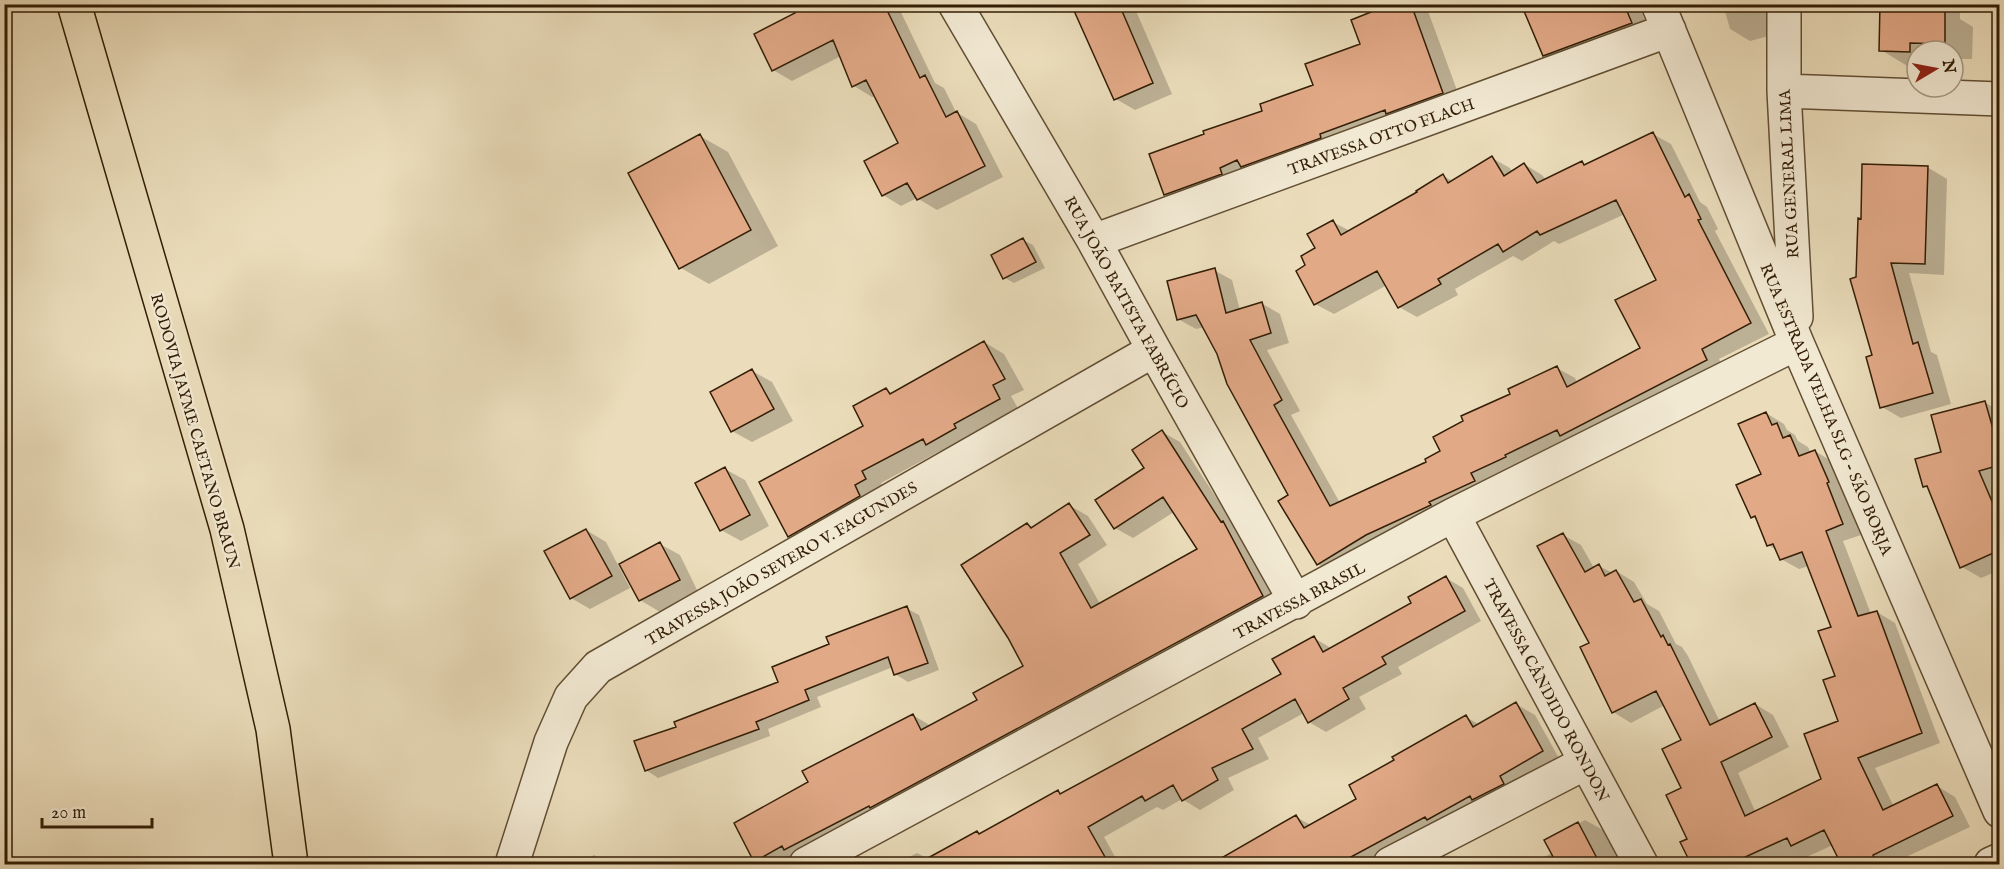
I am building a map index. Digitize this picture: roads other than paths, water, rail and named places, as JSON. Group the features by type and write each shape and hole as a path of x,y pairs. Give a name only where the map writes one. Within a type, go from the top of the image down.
{"highway":[{"name":"RODOVIA JAYME CAETANO BRAUN","path":"74,4 227,529 273,729 291,864"}],"street":[{"name":"RUA JOÃO BATISTA FABRÍCIO","path":"954,4 1094,241 1296,602"},
{"name":"RUA GENERAL LIMA","path":"1784,4 1784,91 1797,343"},
{"name":"TRAVESSA OTTO FLACH","path":"1094,241 1663,17"},
{"name":"RUA ESTRADA VELHA SLG - SÃO BORJA","path":"1663,17 1797,343 2000,811"},
{"path":"1784,91 2000,99"},
{"name":"TRAVESSA BRASIL","path":"806,864 1296,602 1453,515 1797,343"},
{"name":"TRAVESSA JOÃO SEVERO V. FAGUNDES","path":"512,864 555,733 571,697 598,667 1154,350"},
{"name":"TRAVESSA CÂNDIDO RONDON","path":"1453,515 1641,864"},
{"path":"1390,864 1585,762"},
{"path":"1991,864 2000,860"}]}
